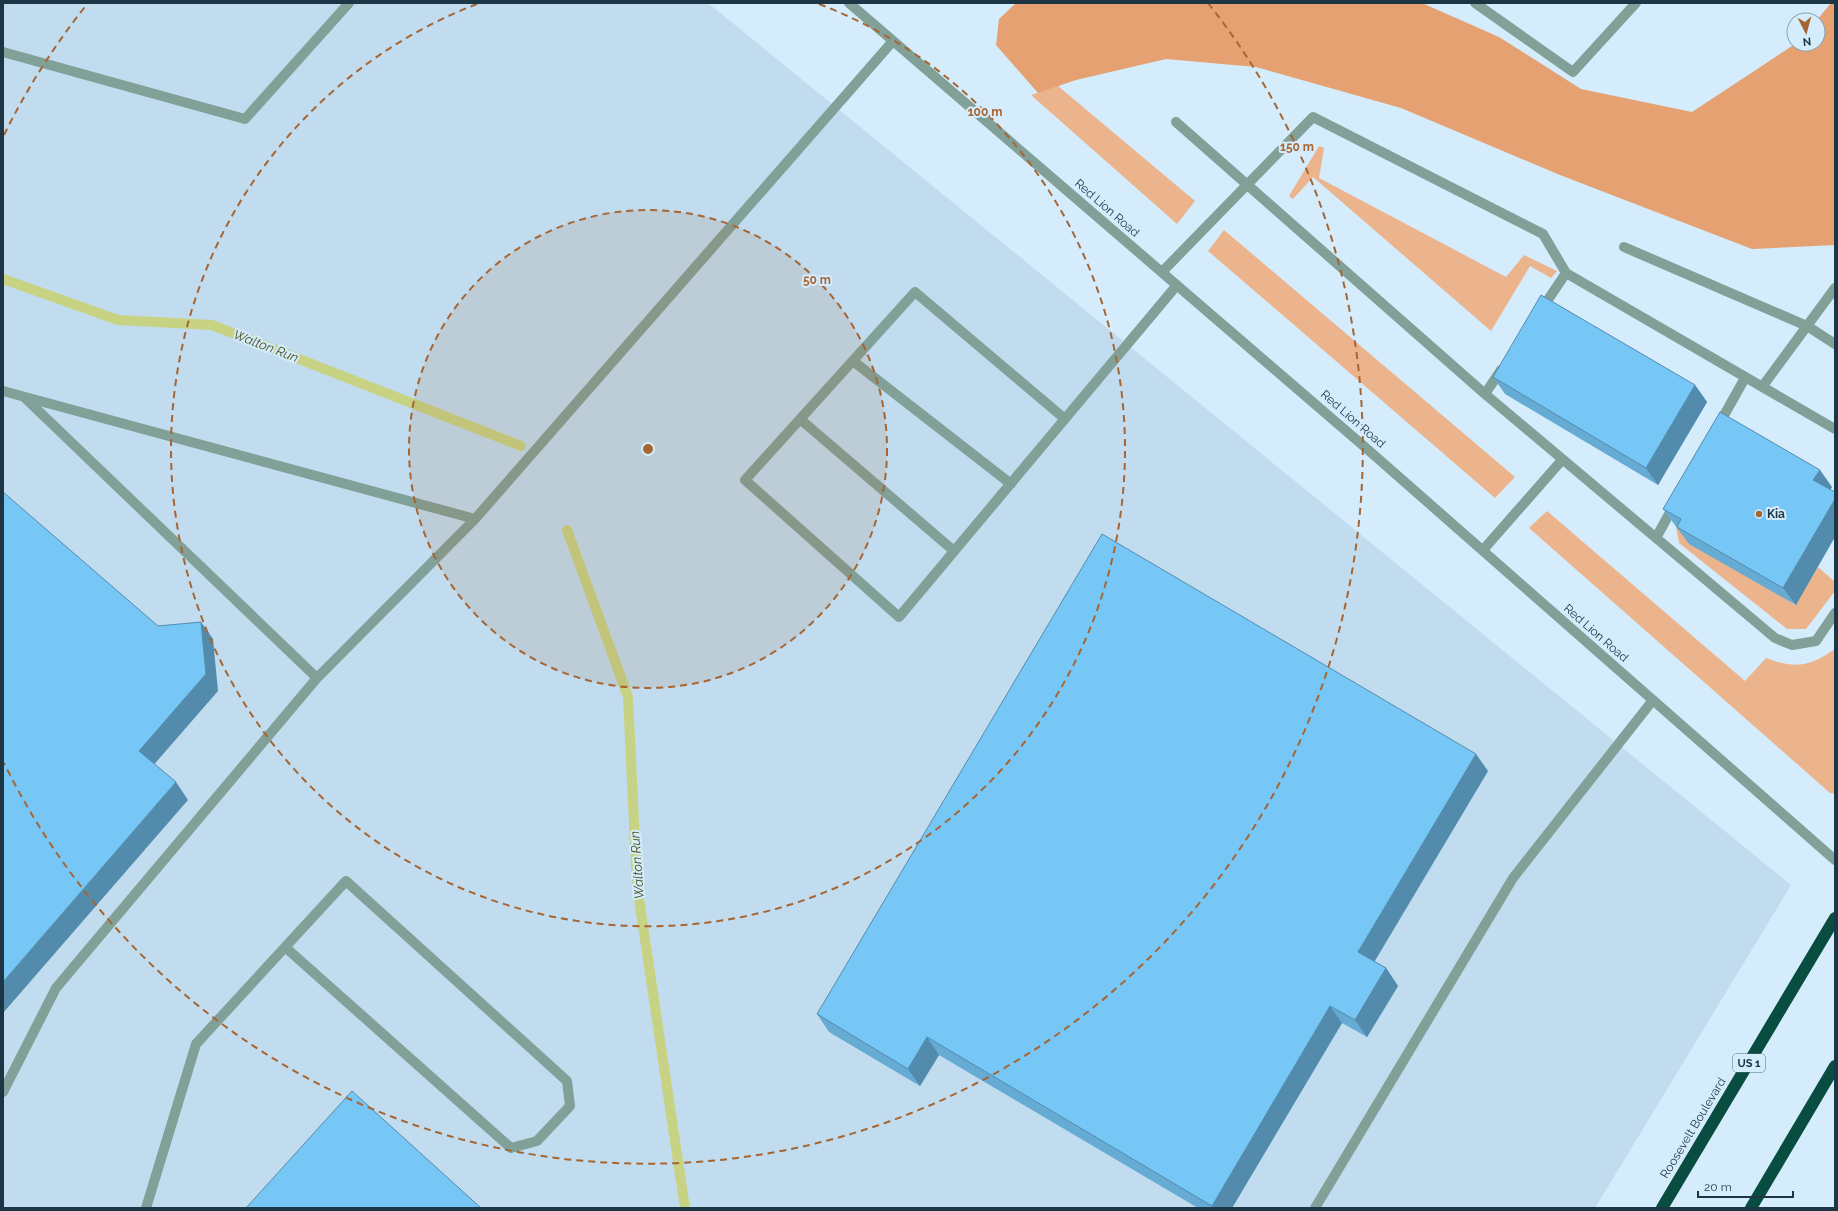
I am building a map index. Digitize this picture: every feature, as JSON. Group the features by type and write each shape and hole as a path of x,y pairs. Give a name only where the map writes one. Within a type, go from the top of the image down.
{"highway":[{"name":"Roosevelt Boulevard","path":"1662,1208 1835,918"},
{"path":"1751,1208 1835,1066"}],"street":[{"path":"3,52 245,119 349,3"},
{"name":"Red Lion Road","path":"849,3 1483,550 1835,860"},
{"path":"1475,3 1573,72 1636,3"},
{"path":"3,1092 56,988 317,678 475,519 893,41"},
{"path":"1162,272 1313,117 1543,234 1566,273 1835,429"},
{"path":"1176,122 1485,394 1775,638 1792,645 1816,641 1835,613"},
{"path":"1624,247 1807,326 1835,344"},
{"path":"1536,318 1566,273"},
{"path":"1065,419 915,292 745,480 899,617 1011,484 1177,285"},
{"path":"1762,387 1835,288"},
{"path":"853,361 1011,484"},
{"path":"1485,394 1506,362"},
{"path":"1714,433 1746,378"},
{"path":"3,391 475,519"},
{"path":"23,397 317,678"},
{"path":"800,419 954,551"},
{"path":"1483,550 1562,460"},
{"path":"1656,538 1679,496"},
{"path":"1316,1208 1512,878 1653,700"},
{"path":"146,1208 196,1044 346,880 566,1081 570,1106 537,1141 510,1148 285,947"}],"shaded area":[{"path":"3,3 708,3 1791,885 1595,1208 3,1208"},
{"path":"1016,3 1422,3 1499,37 1581,89 1692,112 1786,50 1786,52 1826,52 1826,12 1824,12 1831,3 1835,3 1835,245 1752,249 1560,175 1401,108 1256,67 1166,59 1076,80 1038,93 996,45 999,19"},
{"path":"1058,86 1195,201 1177,224 1031,95"},
{"path":"1319,146 1324,148 1319,178 1506,277 1524,255 1557,271 1551,278 1530,266 1491,331 1313,177 1293,199 1289,196"},
{"path":"1224,230 1515,477 1495,498 1208,251"},
{"path":"1547,511 1745,681 1766,658 1785,664 1802,664 1817,660 1835,649 1835,794 1830,793 1529,528"},
{"path":"1676,526 1795,605 1818,567 1835,582 1835,591 1806,629 1787,629 1679,543"}],"building":[{"path":"1541,295 1695,385 1646,468 1493,377"},
{"name":"Kia","path":"1720,412 1820,470 1813,480 1835,492 1835,499 1783,588 1677,527 1681,519 1663,509"},
{"path":"3,492 158,626 201,622 206,674 139,751 176,782 3,982"},
{"path":"1102,534 1476,754 1358,952 1386,968 1355,1020 1330,1006 1212,1206 927,1037 908,1069 817,1014"},
{"path":"352,1091 481,1208 246,1208"}],"waterway":[{"name":"Walton Run","path":"3,279 118,320 212,325 521,446"},
{"name":"Walton Run","path":"567,530 628,697 637,886 685,1208"}],"place":[{"name":"Kia","path":"1759,514"}]}
